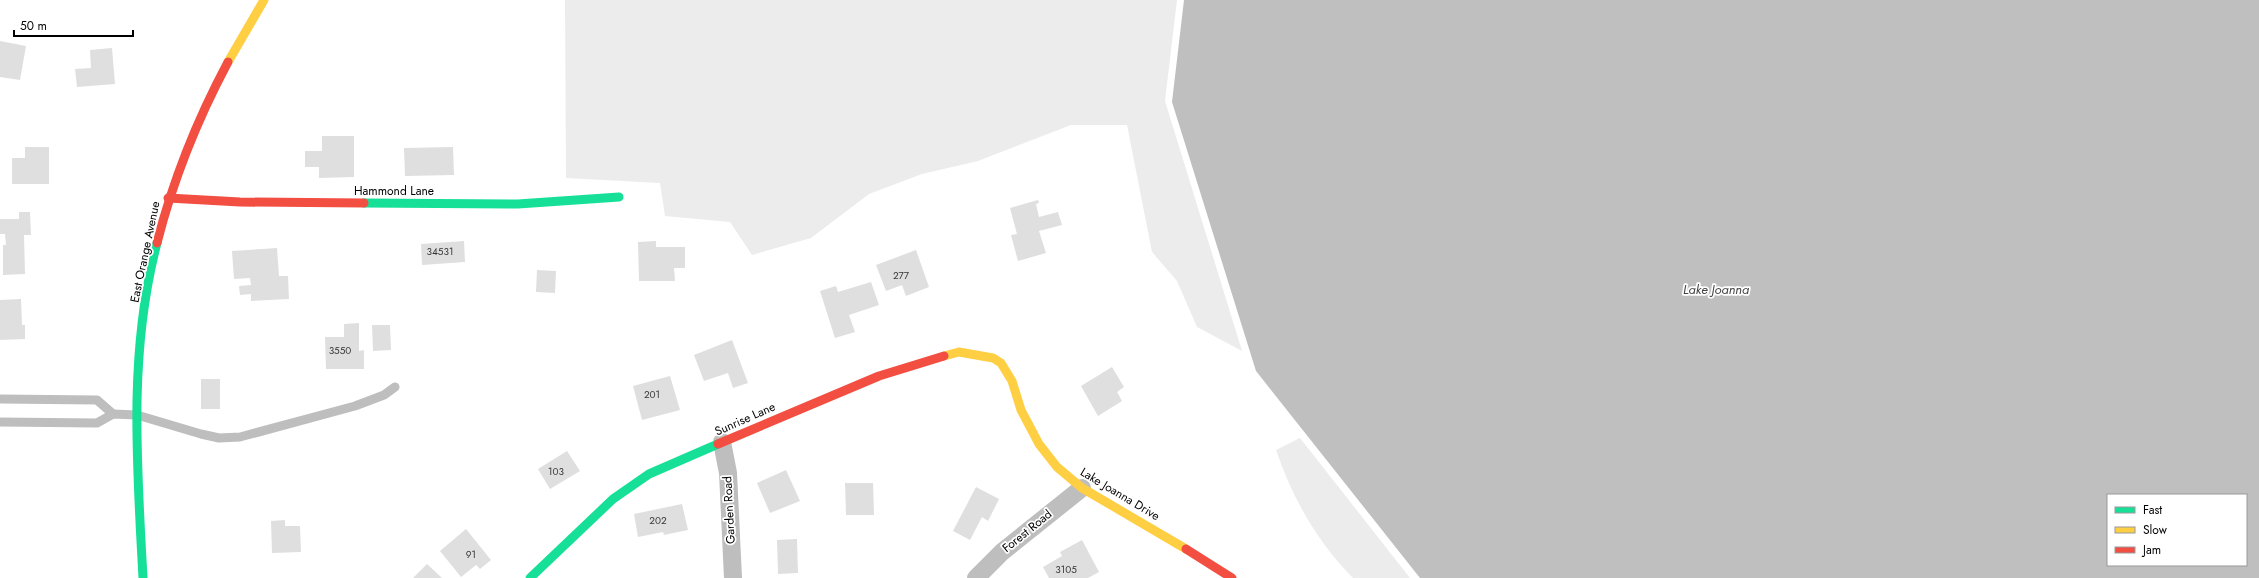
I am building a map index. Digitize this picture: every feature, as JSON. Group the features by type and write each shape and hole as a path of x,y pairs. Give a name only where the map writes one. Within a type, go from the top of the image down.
{"street":[{"name":"East Orange Avenue","path":"143,578 137,451 137,415 139,353 148,285 168,198 211,95 258,1"},
{"name":"Hammond Lane","path":"168,198 240,202 518,204 619,197"},
{"name":"Sunrise Lane","path":"530,578 613,499 636,482 722,442 879,376 949,354 971,352 993,358 1001,363"},
{"name":"Lake Joanna Drive","path":"1001,363 1008,372 1021,410 1039,444 1057,467 1082,488 1162,534 1232,578"},
{"name":"Garden Road","path":"722,442 728,473 733,578"},
{"name":"Forest Road","path":"976,578 1002,552 1082,488"}],"lane":[{"path":"0,422 97,423 113,414 137,415 201,434 220,438 240,437 363,404 384,395 395,387"},
{"path":"0,398 96,400 113,414"}],"shaded area":[{"path":"565,0 1177,0 1165,101 1243,354 1242,351 1197,327 1177,281 1152,252 1127,125 1071,125 978,161 922,174 869,194 811,238 752,255 730,222 665,216 660,183 566,178"},
{"path":"1300,438 1410,578 1353,578 1328,549 1317,534 1298,502 1282,468 1276,450"}],"water":[{"name":"Lake Joanna","path":"1184,0 2259,0 2259,578 1420,578 1256,371 1172,102"}],"building":[{"path":"0,41 26,46 20,80 0,77"},
{"path":"112,48 115,84 77,87 75,69 91,68 90,50"},
{"path":"322,136 354,136 354,177 319,178 319,167 305,167 305,151 322,151"},
{"path":"25,147 49,147 49,184 12,184 12,158 25,158"},
{"path":"453,147 454,175 405,176 404,148"},
{"path":"1038,200 1039,203 1036,204 1039,217 1058,212 1062,225 1039,231 1046,253 1018,261 1011,235 1017,234 1010,208"},
{"path":"19,212 30,212 31,235 24,235 25,274 3,275 3,245 6,245 5,234 0,234 0,219 19,219"},
{"path":"464,241 465,262 422,265 421,244"},
{"path":"656,241 656,247 685,247 685,268 674,268 675,281 639,281 638,242"},
{"path":"277,248 279,276 288,276 289,299 251,301 251,294 240,295 239,286 251,285 250,278 234,279 232,251"},
{"path":"916,250 929,287 906,296 902,285 886,291 876,265"},
{"path":"537,270 556,271 555,293 536,292"},
{"path":"871,282 879,305 849,315 855,332 835,338 820,291 836,286 838,292"},
{"path":"21,299 22,325 25,325 25,339 0,340 0,300"},
{"path":"359,323 359,351 364,350 364,369 326,369 325,337 344,337 344,324"},
{"path":"372,325 390,325 391,350 373,351"},
{"path":"732,340 748,383 733,388 728,373 704,381 694,355"},
{"path":"1112,367 1124,387 1117,392 1122,401 1098,416 1081,386"},
{"path":"670,376 680,410 642,420 633,386"},
{"path":"201,379 220,379 220,409 201,409"},
{"path":"567,451 580,471 550,489 538,469"},
{"path":"786,470 800,501 770,513 757,483"},
{"path":"845,483 873,483 874,515 846,515"},
{"path":"976,487 999,499 988,521 982,517 970,540 953,531"},
{"path":"682,504 688,530 664,535 663,532 638,537 634,514"},
{"path":"285,520 285,526 300,526 301,552 272,553 271,521"},
{"path":"466,529 491,560 480,569 476,565 461,577 440,551"},
{"path":"797,539 798,573 778,574 777,540"},
{"path":"1082,540 1099,572 1088,578 1049,578 1043,567 1062,556 1060,552"},
{"path":"427,564 442,578 413,578"}],"traffic: fast":[{"path":"364,203 518,204 619,197"},
{"path":"143,578 137,452 138,367 148,284 157,243"},
{"path":"530,578 613,499 649,474 718,444"}],"traffic: slow":[{"path":"228,62 264,0"},
{"path":"944,356 959,352 993,358 1001,363 1012,381 1021,410 1039,444 1057,467 1082,488 1186,549"}],"traffic: jam":[{"path":"157,243 178,173 196,128 228,62"},
{"path":"168,198 240,202 364,203"},
{"path":"718,444 879,376 944,356"},
{"path":"1186,549 1232,578"}]}
